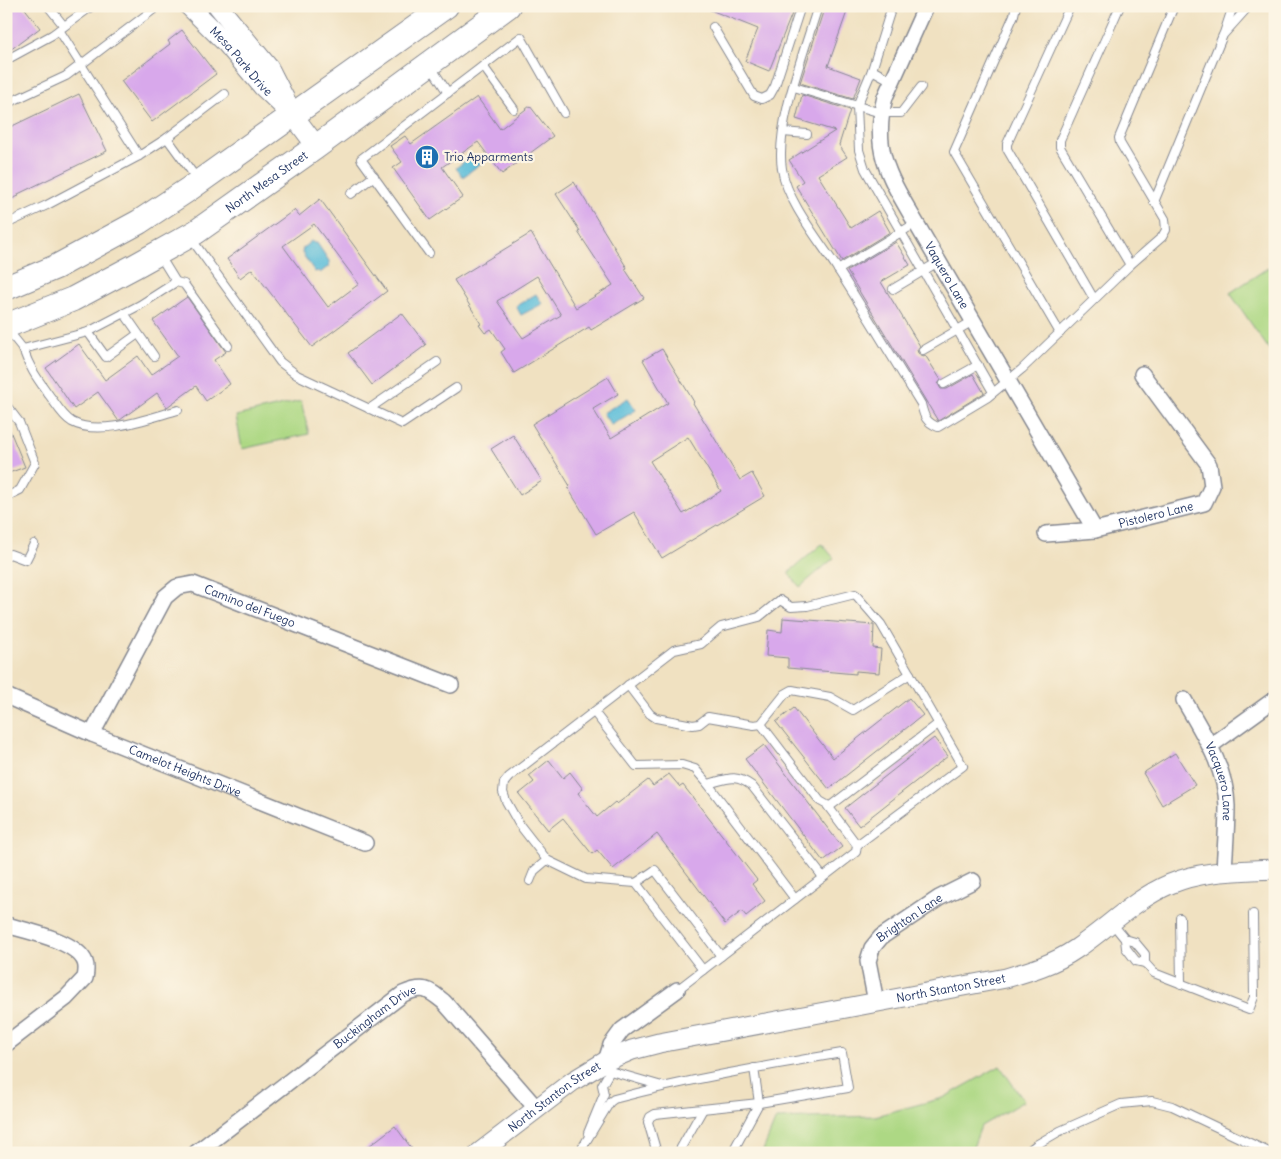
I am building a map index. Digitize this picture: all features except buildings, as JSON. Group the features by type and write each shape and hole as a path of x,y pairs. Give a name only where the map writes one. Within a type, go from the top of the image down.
{"main road":[{"path":"6,288 56,267 139,222 199,182 446,6"},
{"name":"North Mesa Street","path":"6,327 73,299 189,236 317,147 508,6"}],"street":[{"name":"Mesa Park Drive","path":"188,6 226,43 272,97 294,115"},
{"name":"Mesa Park Drive","path":"218,6 269,68 294,115 317,147"},
{"name":"Vaquero Lane","path":"926,6 885,97 881,113 880,146 884,163 938,262 1095,530"},
{"name":"Pistolero Lane","path":"1046,534 1095,530 1204,503 1212,486 1209,465 1142,374"},
{"name":"Camino del Fuego","path":"92,734 164,598 177,587 193,584 451,684"},
{"name":"Camelot Heights Drive","path":"6,696 92,734 365,843"},
{"name":"Vacquero Lane","path":"1184,700 1210,746 1222,776 1227,804 1224,871"},
{"path":"1210,746 1275,700"},
{"name":"North Stanton Street","path":"479,1153 572,1081 608,1066 632,1050 658,1043 1006,978 1035,970 1075,950 1142,900 1170,884 1196,875 1224,871 1275,869"},
{"name":"Brighton Lane","path":"876,1002 868,961 872,948 881,937 939,898 973,881"},
{"path":"6,925 41,935 68,946 79,953 86,964 85,978 66,998 6,1044"},
{"name":"Buckingham Drive","path":"196,1153 403,994 416,988 429,990 444,1002 536,1109"},
{"name":"North Stanton Street","path":"608,1066 611,1045 622,1030 677,990"}],"lane":[{"path":"48,6 81,65 139,156"},
{"path":"6,60 62,28 92,6"},
{"path":"6,104 66,76 158,6"},
{"path":"713,27 754,96 762,99 770,95 774,86 801,6"},
{"path":"818,6 783,132 782,168 790,195 921,404 924,419 938,427 994,392 1022,369 1130,265 1162,237 1166,230 1165,219 1120,143 1119,138 1174,6"},
{"path":"892,6 872,70 857,106 859,150 874,185 994,392"},
{"path":"1016,6 1014,15 954,152 1060,333"},
{"path":"1070,6 1007,144 1007,150 1094,299"},
{"path":"1120,6 1060,140 1060,147 1130,265"},
{"path":"1154,202 1223,35 1233,6"},
{"path":"1223,35 1249,6"},
{"path":"430,253 361,158 521,37 564,113"},
{"path":"430,65 448,93"},
{"path":"483,66 514,109"},
{"path":"872,70 892,80"},
{"path":"794,87 881,113 901,113 921,87"},
{"path":"6,224 47,205 139,156 167,138 225,94"},
{"path":"783,132 807,134"},
{"path":"167,138 199,182"},
{"path":"351,194 374,176"},
{"path":"874,185 890,177"},
{"path":"838,270 916,223"},
{"path":"189,236 280,362 297,375 402,424 456,388"},
{"path":"158,254 176,282 184,284 228,346"},
{"path":"893,289 938,262"},
{"path":"23,349 88,332 176,282"},
{"path":"124,313 154,356"},
{"path":"923,350 973,321"},
{"path":"6,327 23,349 30,369 64,416 72,422 84,426 121,426 178,410"},
{"path":"88,332 106,357 138,334"},
{"path":"369,409 436,362"},
{"path":"944,384 978,365"},
{"path":"6,405 19,422 35,463 20,490 6,496"},
{"path":"6,556 10,554 26,560 34,544"},
{"path":"721,956 655,870 636,884 586,880 547,860 519,824 506,801 504,784 509,777 674,650 701,644 721,627 759,617 780,600 791,607 806,606 855,594 881,624 963,766 857,845"},
{"path":"628,685 650,714 656,718 694,725 699,724 708,717 754,725 761,724 786,694 792,690 830,697 853,710 910,674"},
{"path":"594,712 636,766 668,764 682,765 695,769 795,899"},
{"path":"677,990 856,852 857,845 829,807 820,801 761,724"},
{"path":"829,807 938,724"},
{"path":"708,784 734,777 744,780 752,786 823,877"},
{"path":"530,881 534,871 547,860"},
{"path":"636,884 704,970"},
{"path":"1112,923 1125,939 1126,948 1136,961 1145,963 1154,974 1249,1010 1254,996 1253,914"},
{"path":"1180,918 1181,984"},
{"path":"579,1153 586,1139 610,1102 614,1099 662,1086 842,1053 848,1088 759,1103 655,1114 650,1117 648,1122 657,1153"},
{"path":"586,1139 590,1124 604,1094 602,1085 608,1066 662,1086"},
{"path":"732,1153 759,1103 754,1068"},
{"path":"1026,1153 1060,1130 1121,1104 1152,1101 1172,1106 1271,1153"},
{"path":"678,1153 704,1109"}],"green space":[{"path":"1275,263 1275,358 1230,293"},
{"path":"301,401 309,434 242,449 236,416"},
{"path":"822,544 834,558 800,587 788,573"},
{"path":"1000,1066 1024,1101 981,1126 971,1153 762,1153 776,1119 875,1116 943,1098"}],"water":[{"path":"473,155 481,163 463,177 456,168"},
{"path":"311,241 317,243 329,261 329,266 320,273 318,271 315,272 302,253 303,248"},
{"path":"536,294 542,304 521,315 516,306"},
{"path":"628,398 636,410 611,425 603,413"}],"place":[{"name":"Trio Apparments","path":"427,157"}]}
